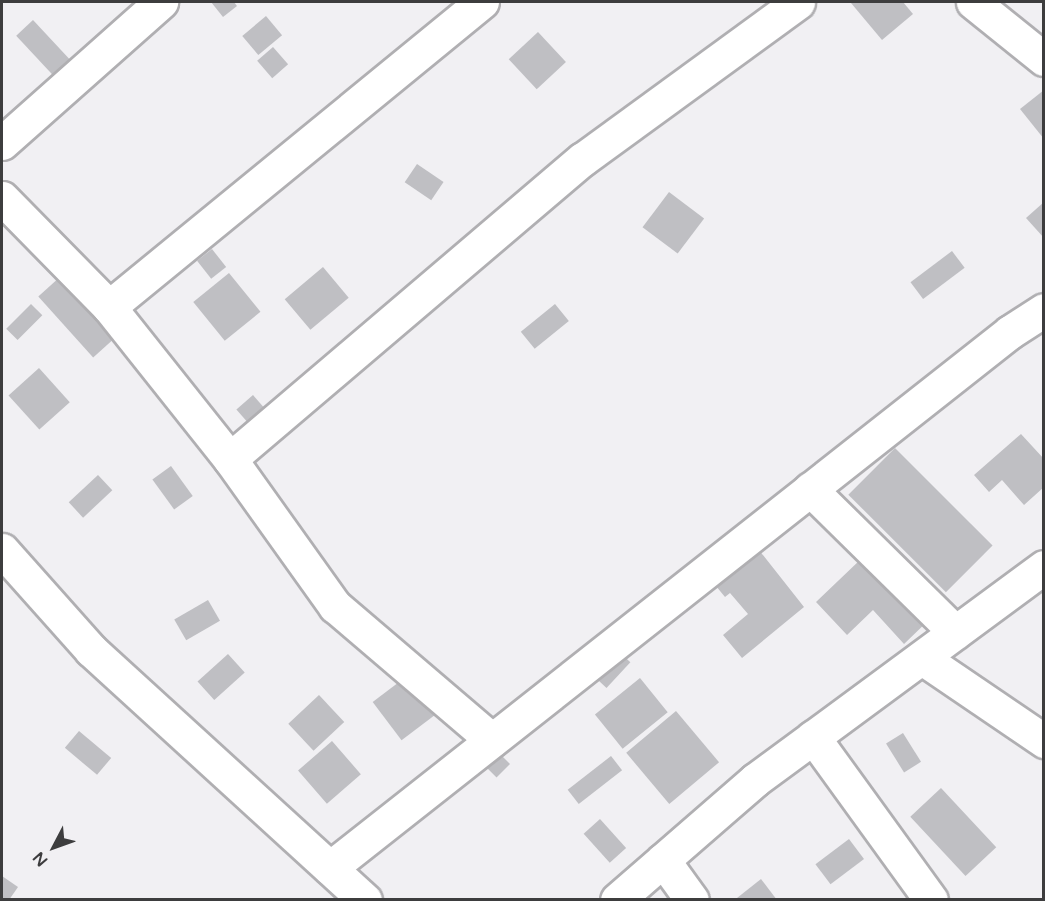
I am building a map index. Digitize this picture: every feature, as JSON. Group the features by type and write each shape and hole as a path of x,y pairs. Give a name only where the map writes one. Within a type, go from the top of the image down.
{"street":[{"path":"2,143 161,2"},
{"path":"109,307 482,2"},
{"path":"230,459 583,159 798,2"},
{"path":"974,2 1044,59"},
{"path":"2,198 109,307 230,459 335,606 492,740"},
{"path":"330,868 1010,332 1044,310"},
{"path":"810,489 956,632"},
{"path":"2,550 92,650 365,900"},
{"path":"617,900 755,780 1044,567"},
{"path":"922,658 1044,741"},
{"path":"813,737 931,900"},
{"path":"663,860 692,900"}],"building":[{"path":"211,2 234,2 237,6 223,17"},
{"path":"903,2 913,14 882,40 851,3"},
{"path":"266,16 282,35 258,55 242,36"},
{"path":"33,20 70,59 53,75 16,36"},
{"path":"538,32 566,62 537,89 509,59"},
{"path":"273,47 288,64 272,78 257,61"},
{"path":"1044,90 1044,139 1020,109"},
{"path":"417,164 444,182 431,200 405,182"},
{"path":"669,192 704,218 678,254 643,227"},
{"path":"1044,202 1044,238 1026,218"},
{"path":"212,249 226,267 211,279 197,261"},
{"path":"952,251 965,268 923,299 910,282"},
{"path":"71,267 126,328 93,357 38,296"},
{"path":"323,267 349,298 310,330 285,299"},
{"path":"229,273 260,312 225,341 193,302"},
{"path":"31,304 42,315 18,340 6,329"},
{"path":"555,304 569,321 535,349 521,332"},
{"path":"39,368 70,402 39,430 9,395"},
{"path":"253,395 267,411 250,425 236,409"},
{"path":"1021,434 1044,459 1044,487 1024,505 1002,480 989,492 974,475"},
{"path":"895,448 993,546 946,592 848,495"},
{"path":"171,466 193,496 174,509 152,480"},
{"path":"98,475 112,490 83,518 69,502"},
{"path":"755,545 804,607 742,658 723,635 748,614 730,593 725,597 711,580"},
{"path":"861,559 932,617 904,644 873,610 847,635 816,602"},
{"path":"208,600 220,621 186,640 174,620"},
{"path":"615,648 630,662 606,688 591,674"},
{"path":"228,654 245,673 214,700 198,681"},
{"path":"407,676 436,714 402,740 373,702"},
{"path":"640,678 668,712 623,749 595,715"},
{"path":"319,695 344,722 314,751 288,724"},
{"path":"676,711 719,762 669,804 626,753"},
{"path":"79,731 111,758 97,775 65,748"},
{"path":"903,733 921,762 904,772 886,744"},
{"path":"332,741 361,774 327,804 298,771"},
{"path":"493,747 510,764 497,777 480,760"},
{"path":"611,756 622,770 579,804 568,790"},
{"path":"941,788 996,847 966,876 910,817"},
{"path":"600,819 626,848 610,863 584,834"},
{"path":"849,839 864,859 831,884 815,864"},
{"path":"2,876 18,887 9,900 2,900"},
{"path":"761,879 777,900 739,900 737,898"}]}
